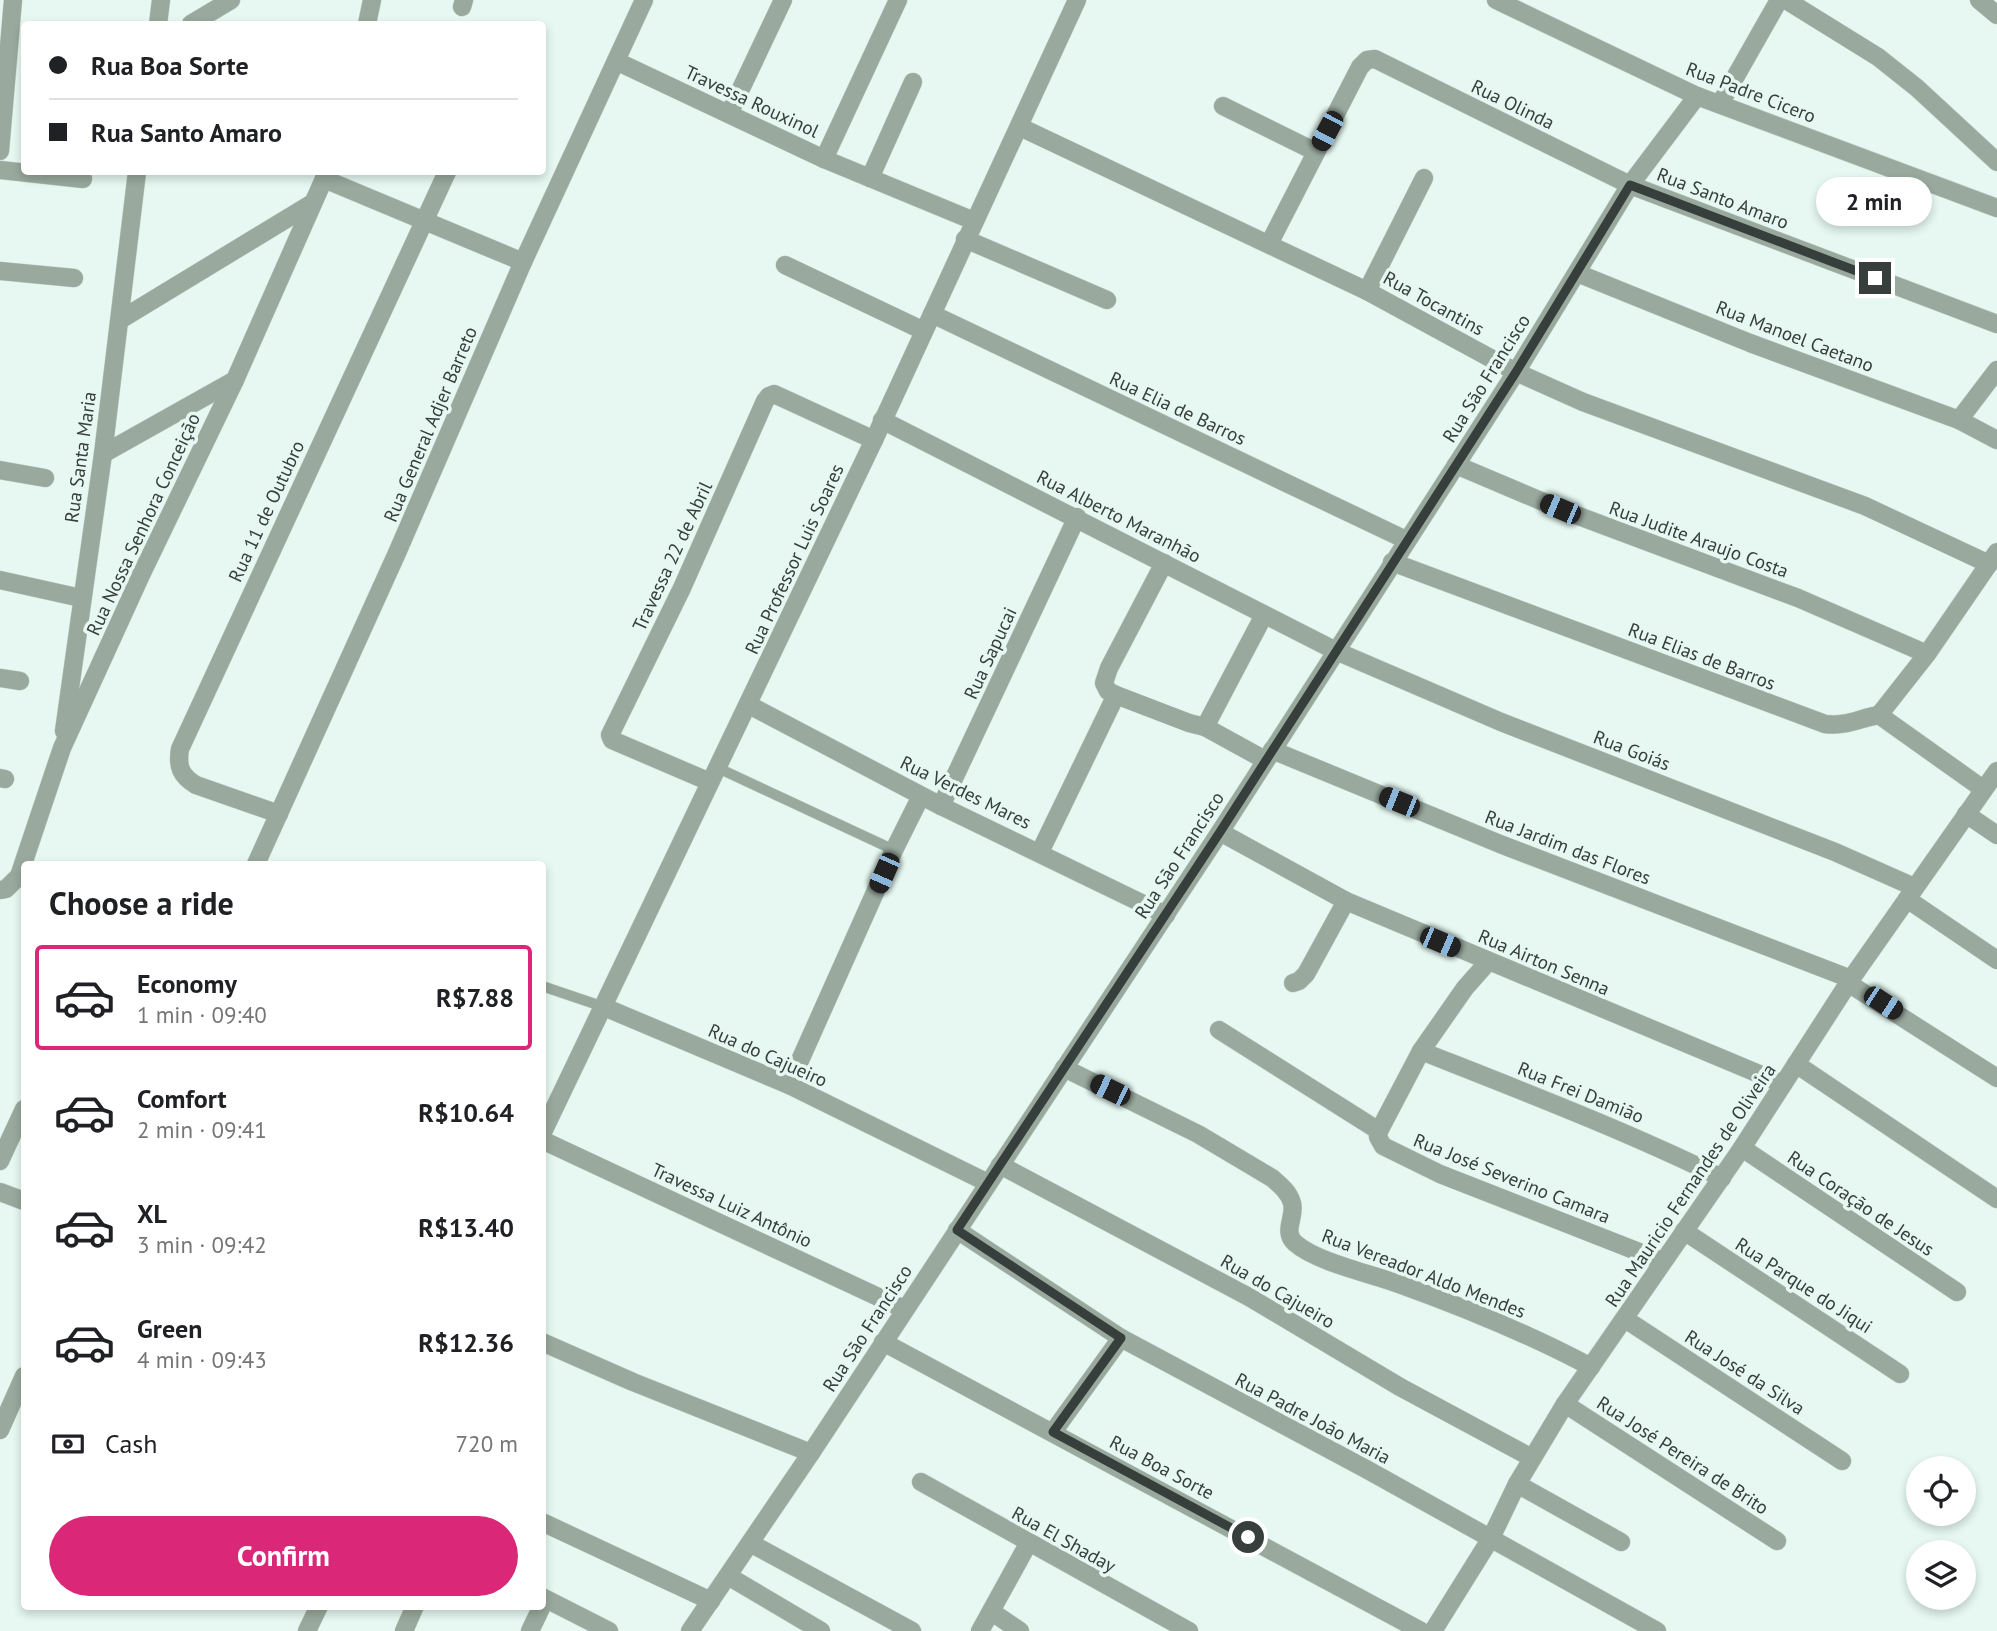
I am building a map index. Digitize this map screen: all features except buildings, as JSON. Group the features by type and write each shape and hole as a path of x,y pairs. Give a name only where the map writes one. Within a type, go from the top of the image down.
{"street":[{"path":"0,151 2,108 16,73 13,0"},
{"path":"158,21 160,0"},
{"path":"196,21 230,0"},
{"path":"368,21 372,0"},
{"name":"Rua General Adjer Barreto","path":"257,861 397,553 523,262 644,0"},
{"path":"729,114 783,0"},
{"path":"824,159 898,0"},
{"name":"Rua Professor Luis Soares","path":"546,1126 874,440 1077,0"},
{"name":"Rua Padre Cicero","path":"1496,0 1697,96 1997,208"},
{"path":"1979,0 1997,15"},
{"path":"1720,104 1777,1 1878,57 1917,88 1997,162"},
{"name":"Rua Olinda","path":"1315,152 1360,67 1369,60 1378,61 1630,185"},
{"name":"Travessa Rouxinol","path":"616,61 824,159 974,221"},
{"path":"870,178 913,82"},
{"name":"Rua São Francisco","path":"690,1631 811,1453 1220,832 1516,372 1630,185 1697,96"},
{"path":"1223,106 1315,152 1269,244"},
{"name":"Rua Tocantins","path":"1020,127 1367,290 1516,372 1583,402 1865,506 1993,558"},
{"path":"0,170 21,172"},
{"path":"46,175 83,179"},
{"path":"326,175 422,222 523,262"},
{"name":"Rua Nossa Senhora Conceição","path":"24,861 62,748 141,575 235,380 326,175"},
{"name":"Rua 11 de Outubro","path":"279,814 186,780 180,771 180,749 446,175"},
{"name":"Rua Santa Maria","path":"62,748 103,454 136,177"},
{"path":"1367,290 1424,178"},
{"name":"Rua Santo Amaro","path":"1630,185 1997,324"},
{"path":"120,320 311,204"},
{"path":"965,239 1107,300"},
{"path":"785,265 924,331"},
{"path":"0,271 74,278"},
{"name":"Rua Manoel Caetano","path":"1577,273 1750,343 1959,420 1997,440"},
{"name":"Rua Elia de Barros","path":"932,314 1406,540"},
{"path":"1959,420 1997,370"},
{"path":"103,454 235,380"},
{"name":"Travessa 22 de Abril","path":"714,775 612,740 610,735 682,588 765,401 774,394 874,440"},
{"name":"Rua Alberto Maranhão","path":"883,420 1336,651"},
{"name":"Rua Judite Araujo Costa","path":"1456,465 1560,509 1798,598 1927,654"},
{"path":"0,470 44,478"},
{"name":"Rua Sapucai","path":"941,806 1077,517"},
{"path":"1983,789 1879,715 1927,654 1993,558"},
{"name":"Rua Elias de Barros","path":"1392,562 1825,724 1844,725 1879,715"},
{"path":"1041,852 1116,695 1108,691 1104,683 1109,668 1164,563"},
{"path":"0,580 81,598"},
{"path":"1205,727 1264,614"},
{"name":"Rua Goiás","path":"1336,651 1501,722 1835,852 1911,893 1997,960"},
{"path":"0,678 20,681"},
{"name":"Rua Jardim das Flores","path":"1116,695 1205,727 1268,755 1850,981 1997,1078"},
{"name":"Rua Verdes Mares","path":"748,705 921,796 1166,915"},
{"name":"Rua Mauricio Fernandes de Oliveira","path":"1433,1631 1491,1538 1517,1484 1565,1404 1722,1178 1850,981 1997,771"},
{"path":"789,1085 894,849 921,796"},
{"path":"1966,814 1997,835"},
{"name":"Rua Airton Senna","path":"1220,832 1346,901 1783,1084"},
{"name":"Rua Nossa Senhora Conceição","path":"0,890 6,889 19,876 21,870"},
{"path":"1293,983 1306,974 1346,901"},
{"path":"1379,1131 1421,1051 1465,988 1488,962"},
{"name":"Rua do Cajueiro","path":"604,1007 789,1085 988,1183"},
{"name":"Rua José Severino Camara","path":"1219,1030 1379,1131 1378,1137 1383,1146 1440,1174 1662,1261"},
{"name":"Rua Frei Damião","path":"1421,1051 1569,1109 1668,1151 1722,1178"},
{"path":"1796,1064 1997,1199"},
{"name":"Rua Vereador Aldo Mendes","path":"1064,1068 1177,1123 1272,1178 1291,1199 1293,1210 1289,1232 1294,1242 1303,1249 1401,1284 1554,1347 1591,1367"},
{"path":"0,1161 21,1116"},
{"name":"Travessa Luiz Antônio","path":"546,1142 904,1309"},
{"name":"Rua Coração de Jesus","path":"1742,1148 1957,1292"},
{"name":"Rua do Cajueiro","path":"1000,1164 1249,1297 1400,1387 1532,1458"},
{"path":"0,1192 21,1199"},
{"name":"Rua Padre João Maria","path":"957,1230 1121,1338 1657,1631"},
{"name":"Rua Parque do Jiqui","path":"1684,1231 1900,1374"},
{"name":"Rua José da Silva","path":"1625,1320 1842,1461"},
{"path":"1053,1432 1121,1338"},
{"name":"Rua Boa Sorte","path":"883,1342 1421,1631"},
{"path":"546,1344 633,1382 811,1453"},
{"path":"0,1430 21,1383"},
{"name":"Rua José Pereira de Brito","path":"1565,1404 1777,1541"},
{"name":"Rua El Shaday","path":"920,1482 1189,1631"},
{"path":"1517,1484 1621,1542"},
{"path":"546,1524 711,1601"},
{"path":"750,1543 912,1631"},
{"path":"980,1631 1028,1544"},
{"path":"727,1576 821,1631"},
{"path":"546,1603 609,1631"},
{"path":"307,1631 317,1610"},
{"path":"404,1631 413,1610"},
{"path":"530,1631 539,1610"},
{"path":"992,1612 1020,1631"}],"lane":[{"path":"714,775 894,849"},
{"path":"546,987 604,1007"}],"route":[{"path":"1248,1537 1053,1432 1121,1338 957,1230 1220,832 1516,372 1630,185 1875,278"}]}
